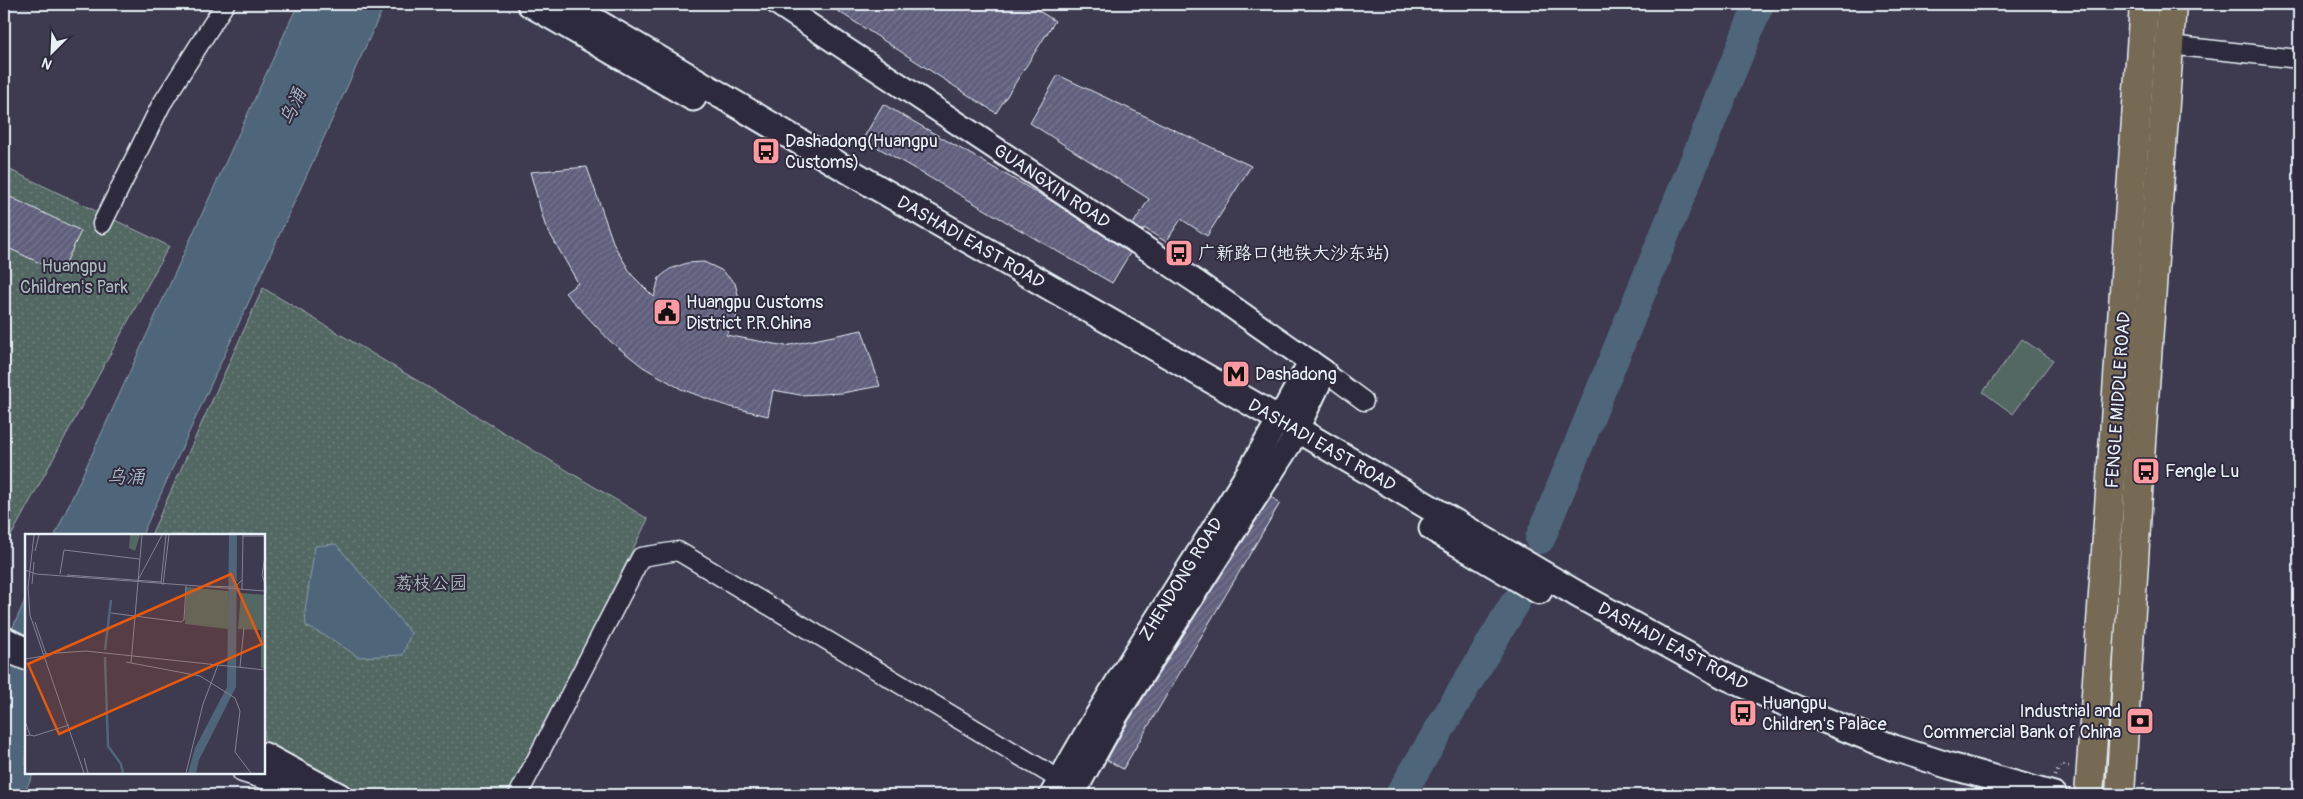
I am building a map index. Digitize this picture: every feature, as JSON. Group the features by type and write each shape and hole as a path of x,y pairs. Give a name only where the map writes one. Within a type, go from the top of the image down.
{"main road":[{"name":"DASHADI EAST ROAD","path":"530,4 965,258 1285,431 1725,676 1799,710 1894,748 2054,795"},
{"name":"DASHADI EAST ROAD","path":"566,4 1285,431 1501,569 1666,663 1738,701 1803,730 1876,758 1953,784 1994,795"},
{"name":"FENGLE MIDDLE ROAD","path":"2089,795 2144,4"},
{"name":"FENGLE MIDDLE ROAD","path":"2120,795 2141,443 2172,4"}],"street":[{"path":"102,224 161,105 225,4"},
{"name":"GUANGXIN ROAD","path":"778,4 1198,284 1318,367"},
{"path":"2169,45 2299,59"},
{"path":"1318,367 1364,401"},
{"name":"ZHENDONG ROAD","path":"1069,791 1117,715 1285,431 1318,367"},
{"path":"518,795 641,557 678,551 1069,791"},
{"path":"4,624 25,634"},
{"path":"4,638 25,648"},
{"path":"4,652 25,661"},
{"path":"265,755 340,795"},
{"path":"245,774 293,791"},
{"path":"264,774 293,791"}],"path":[{"path":"2141,777 2148,795"}],"green space":[{"name":"Huangpu Children's Park","path":"4,167 169,246 4,549"},
{"name":"荔枝公园","path":"263,288 648,519 510,795 361,795 265,741 265,534 151,534"},
{"path":"2022,339 2053,360 2013,414 1983,392"}],"water":[{"name":"乌涌","path":"298,4 385,4 142,534 55,534"},
{"path":"336,544 411,633 403,655 358,657 333,640 306,626 305,610 315,546"},
{"path":"25,600 25,774 34,774 23,795 4,795 4,647"}],"building":[{"path":"827,4 1028,4 1055,21 996,113"},
{"path":"1058,75 1251,166 1207,236 1181,219 1166,242 1144,228 1143,231 1133,224 1149,199 1030,123"},
{"path":"883,104 1050,200 1130,253 1112,283 863,139"},
{"path":"587,167 614,245 632,275 654,297 659,278 670,269 687,263 704,262 721,270 735,283 740,302 736,319 726,335 785,346 862,330 880,386 842,393 800,395 773,390 768,416 727,406 681,389 643,367 610,341 565,293 578,283 545,225 530,172"},
{"path":"4,194 81,231 61,273 4,246"},
{"path":"1271,497 1280,503 1123,769 1107,760 1128,722"}],"waterway":[{"path":"1540,539 1759,4"},
{"path":"1400,795 1515,603"}],"place":[{"name":"Dashadong(Huangpu Customs)","path":"766,151"},
{"name":"广新路口(地铁大沙东站)","path":"1179,253"},
{"name":"Huangpu Customs District P.R.China","path":"667,312"},
{"name":"Dashadong","path":"1236,374"},
{"name":"Fengle Lu","path":"2146,471"},
{"name":"Huangpu Children's Palace","path":"1743,713"},
{"name":"Industrial and Commercial Bank of China","path":"2140,721"}]}
